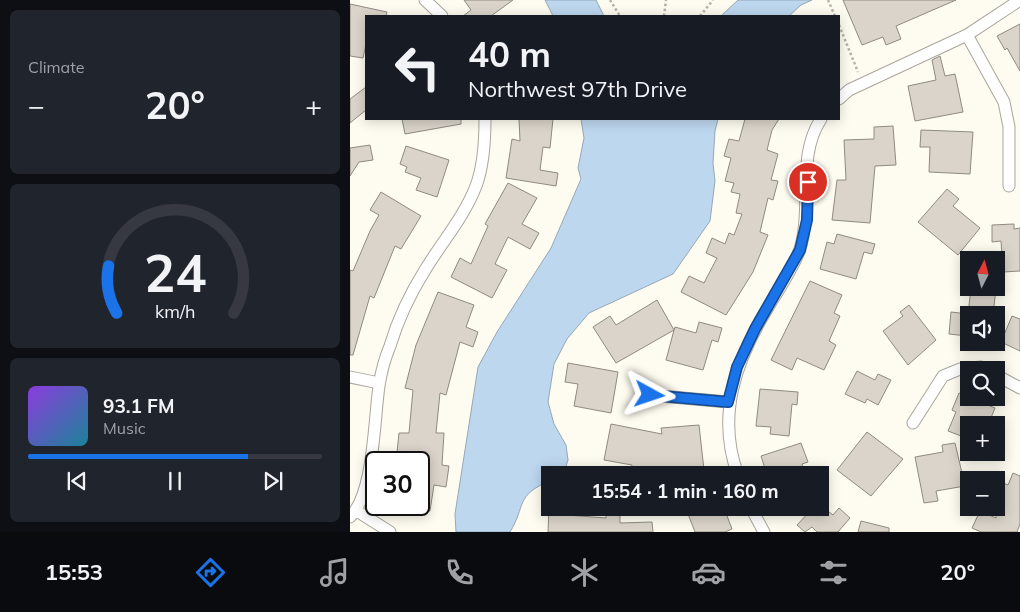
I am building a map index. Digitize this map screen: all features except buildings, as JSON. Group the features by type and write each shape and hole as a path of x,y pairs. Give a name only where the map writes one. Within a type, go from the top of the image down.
{"street":[{"path":"425,0 441,15"},
{"path":"840,97 863,83 967,35 1020,0"},
{"path":"967,35 1004,102 1009,127 1009,186"},
{"path":"390,532 353,514 366,490 379,383 404,306 459,222 477,185 485,145 486,120"},
{"path":"736,466 729,434 728,402 737,367 755,329 800,250 807,220 808,152 813,131 820,120"},
{"path":"913,423 943,376 960,369"},
{"path":"350,377 379,383"},
{"path":"1005,380 1020,388"},
{"path":"650,395 728,402"},
{"path":"755,516 764,532"}],"path":[{"path":"610,0 619,15"},
{"path":"664,15 666,0"},
{"path":"701,15 713,0"},
{"path":"828,0 835,15"},
{"path":"840,27 863,83"}],"water":[{"path":"545,0 596,0 604,15 552,15"},
{"path":"738,0 812,0 801,5 790,15 722,15"},
{"path":"581,120 718,120 715,131 713,163 715,181 710,221 673,274 589,313 567,339 554,364 548,402 554,424 566,445 568,460 566,466 541,466 541,485 526,496 510,532 456,532 455,514 478,367 497,332 551,248 581,179 578,168 584,138"}],"route":[{"path":"650,395 728,402 737,367 755,329 800,250 807,220 808,182"}]}
